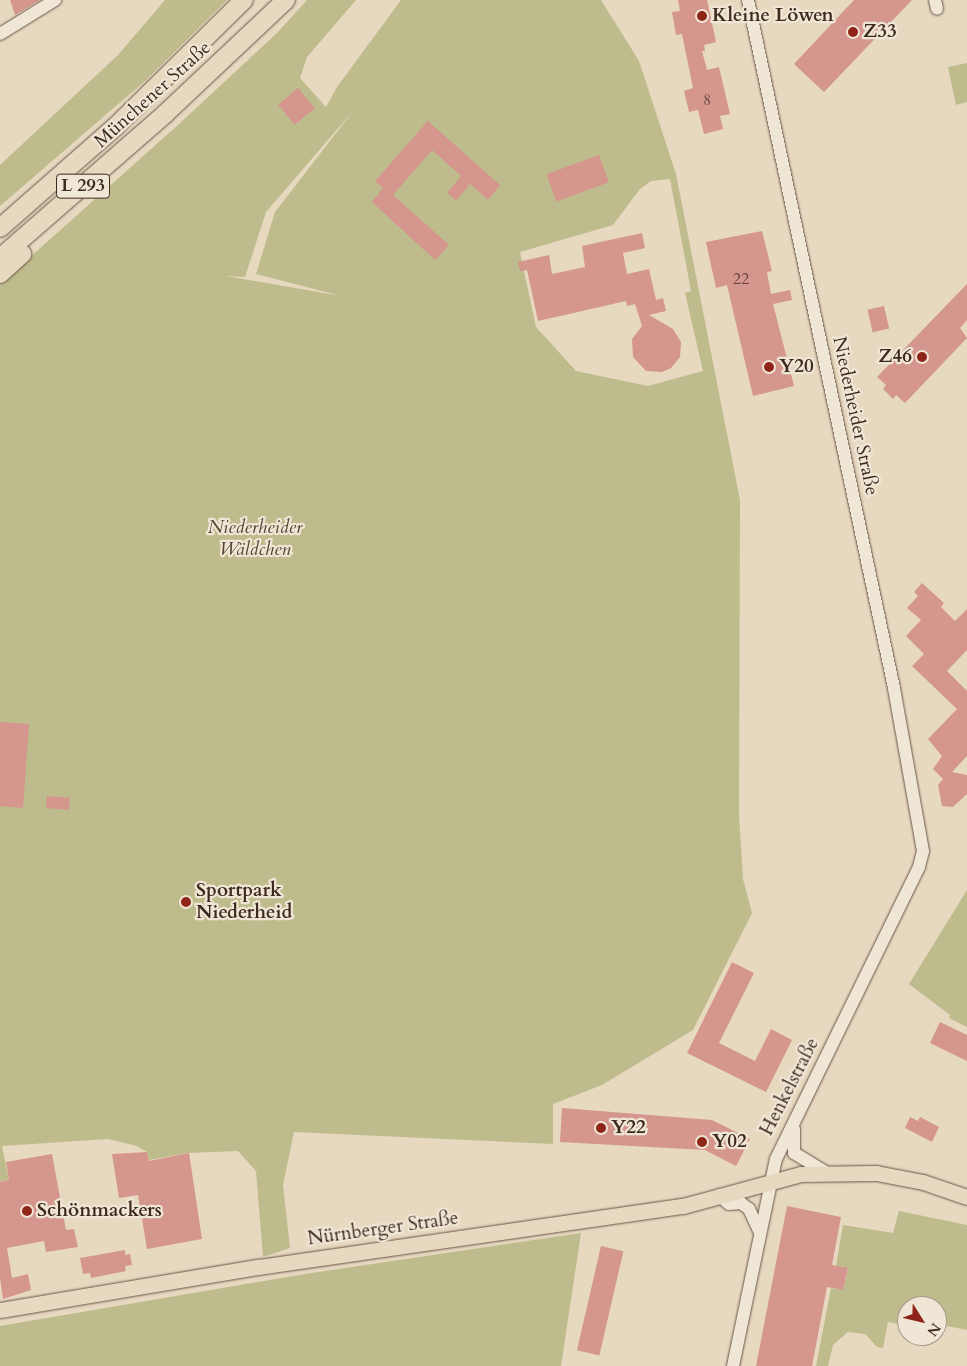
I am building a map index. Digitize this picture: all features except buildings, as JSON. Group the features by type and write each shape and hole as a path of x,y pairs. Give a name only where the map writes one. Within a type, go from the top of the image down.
{"highway":[{"name":"Münchener Straße","path":"0,228 122,121 244,0"},
{"name":"Münchener Straße","path":"0,258 166,114 286,0"},
{"path":"0,274 41,237 77,191"}],"main road":[{"name":"Nürnberger Straße","path":"0,1310 262,1267 683,1206 770,1180 826,1172 898,1176 967,1196"}],"street":[{"path":"0,34 55,0"},
{"name":"Niederheider Straße","path":"748,0 924,840"},
{"name":"Henkelstraße","path":"733,1366 759,1230 776,1159 919,867 924,840"},
{"path":"794,1122 794,1154 826,1172"},
{"path":"719,1196 729,1204 741,1203 749,1209 759,1230"}],"green space":[{"path":"165,0 227,0 145,81 0,206 0,165 118,55"},
{"name":"Niederheider Wäldchen","path":"307,0 356,0 307,57 300,78 326,107 337,87 401,0 601,0 639,61 676,174 740,500 739,815 743,879 752,913 693,1030 602,1085 553,1104 553,1144 294,1132 283,1185 290,1248 263,1257 256,1171 238,1151 189,1153 149,1160 147,1152 137,1146 108,1139 2,1146 9,1180 0,1182 0,284 179,124 277,33","holes":["353,111 275,212 256,274 341,296 226,276 245,277 266,212","670,179 691,291 685,293 703,371 648,386 576,371 536,327 520,252 613,225 640,189 651,181"]},
{"path":"967,63 967,102 956,105 948,67"},
{"path":"967,890 967,1027 949,1018 950,1015 909,984"},
{"path":"899,1211 967,1225 967,1330 947,1326 947,1296 897,1296 897,1324 888,1322 883,1348 877,1347 865,1334 848,1332 833,1345 828,1366 816,1366 831,1288 843,1290 848,1269 836,1266 843,1225 893,1233"},
{"path":"581,1233 561,1366 0,1366 0,1326 305,1274"}],"place":[{"name":"Kleine Löwen","path":"702,16"},
{"name":"Z33","path":"853,32"},
{"name":"Z46","path":"922,357"},
{"name":"Y20","path":"769,367"},
{"name":"Sportpark Niederheid","path":"186,902"},
{"name":"Y22","path":"601,1128"},
{"name":"Y02","path":"702,1142"},
{"name":"Schönmackers","path":"27,1211"}]}
